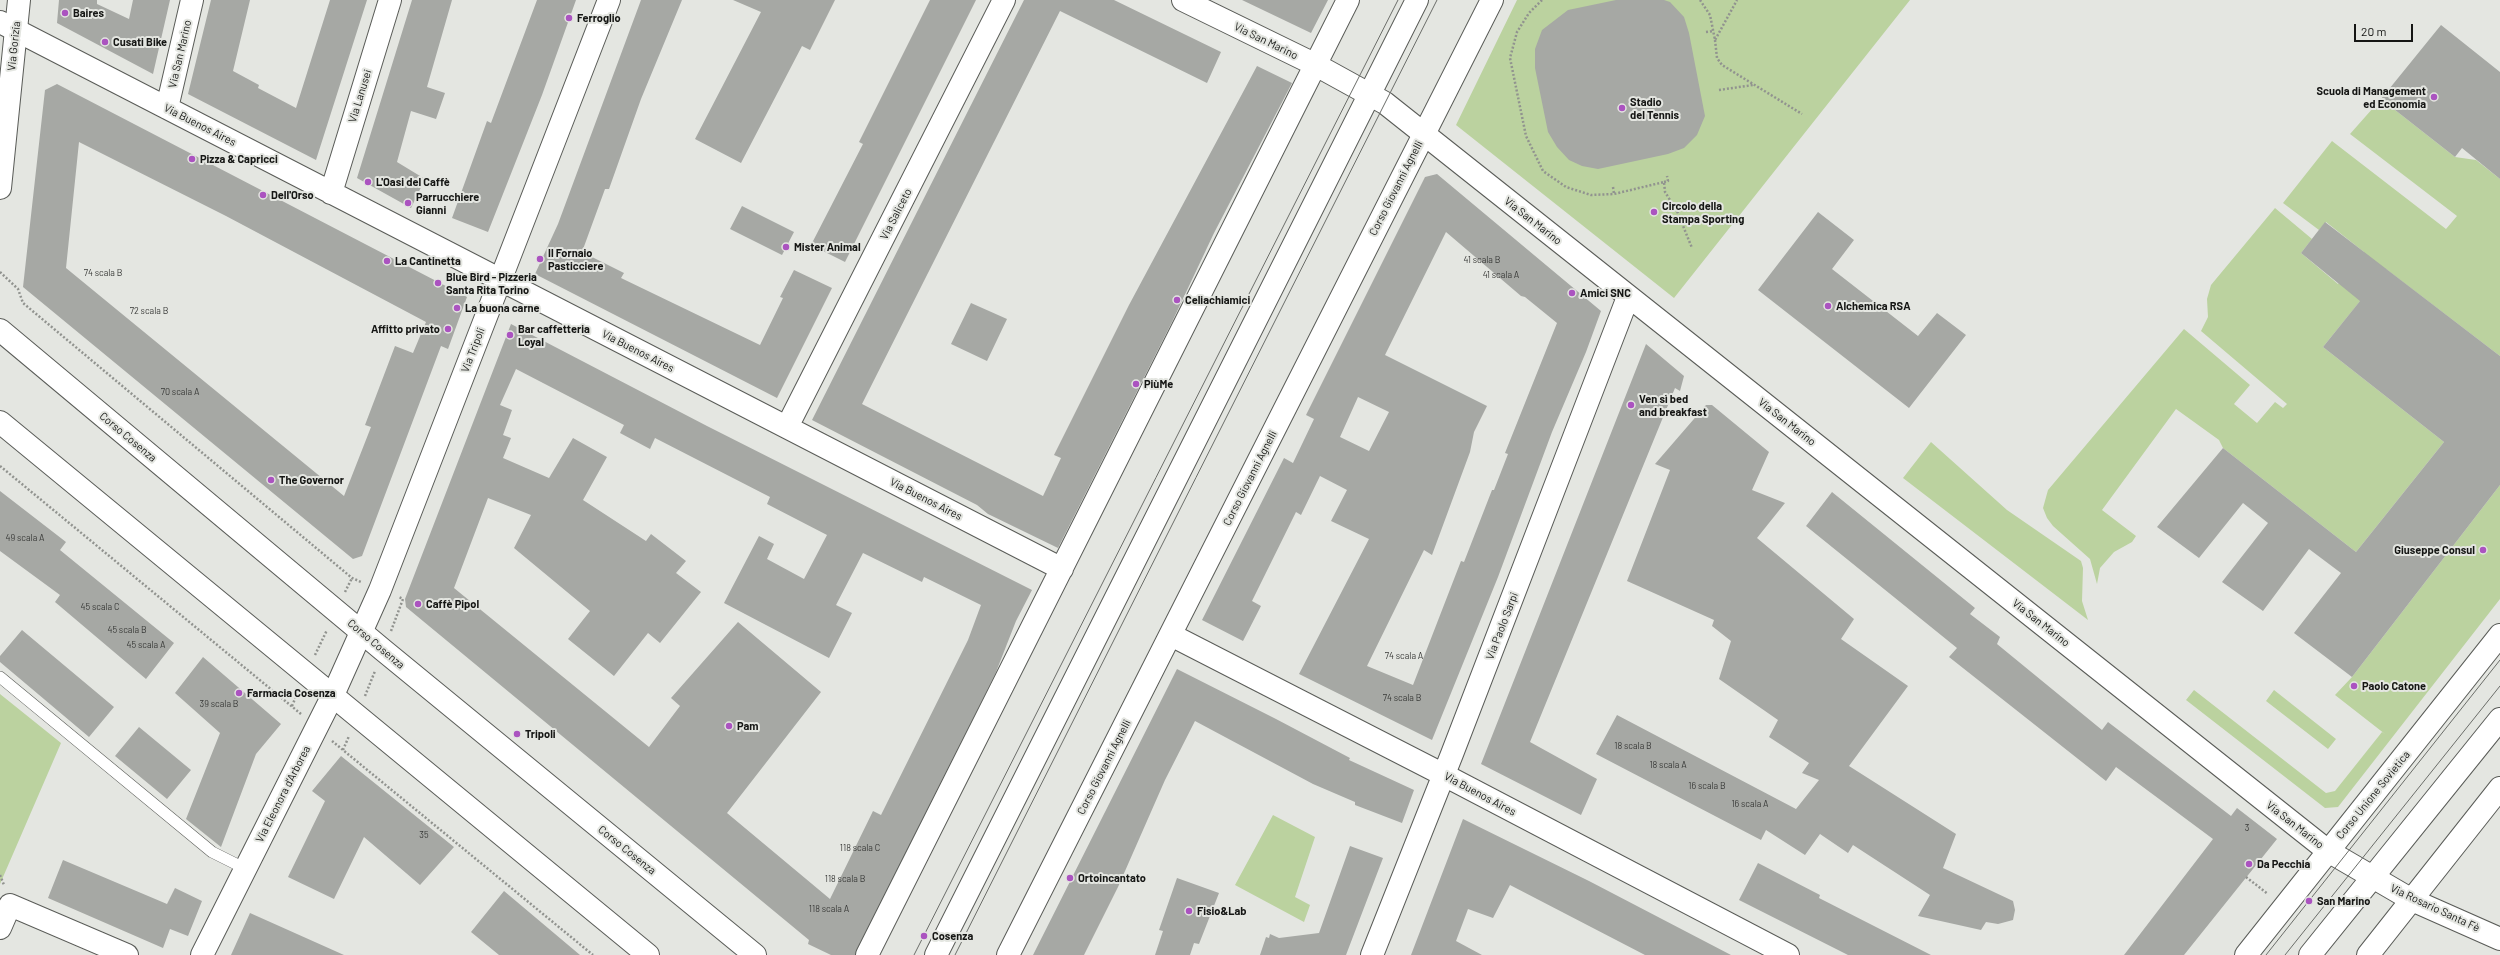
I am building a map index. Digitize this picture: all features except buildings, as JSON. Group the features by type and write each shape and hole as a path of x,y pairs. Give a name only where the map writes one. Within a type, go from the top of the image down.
{"street":[{"name":"Via Gorizia","path":"0,188 8,26 19,0"},
{"name":"Via San Marino","path":"167,108 192,0"},
{"name":"Via Lanusei","path":"331,193 390,0"},
{"name":"Via Tripoli","path":"362,633 609,0"},
{"name":"Via Saliceto","path":"787,427 1004,0"},
{"name":"Via San Marino","path":"1183,0 1370,93 1424,134 2328,851 2371,877"},
{"path":"867,955 1348,0"},
{"path":"936,955 1417,0"},
{"name":"Corso Giovanni Agnelli","path":"1008,955 1492,0"},
{"name":"Via Buenos Aires","path":"8,26 1062,569"},
{"name":"Via Paolo Sarpi","path":"1372,955 1444,775 1628,297"},
{"name":"Corso Cosenza","path":"0,330 362,633 756,955"},
{"path":"0,422 358,714 648,955"},
{"name":"Via Eleonora d'Arborea","path":"202,955 334,695 362,633"},
{"name":"Via Buenos Aires","path":"1171,635 1444,775 1788,955"},
{"name":"Corso Unione Sovietica","path":"2246,955 2500,635"},
{"path":"2310,955 2371,877 2500,719"},
{"path":"2368,955 2500,788"},
{"name":"Via Rosario Santa Fè","path":"2371,877 2412,900 2500,939"},
{"path":"0,928 10,905 127,955"}],"lane":[{"path":"0,677 212,852 246,869"}],"path":[{"path":"1542,0 1529,13 1517,32 1510,58 1516,78 1526,136 1543,171 1566,187 1591,195 1614,194 1664,182 1668,181 1667,176"},
{"path":"1700,0 1710,15 1714,31 1717,58 1722,65 1802,114"},
{"path":"1715,40 1737,0"},
{"path":"1706,32 1714,31"},
{"path":"1719,90 1754,84"},
{"path":"1664,182 1665,192 1677,211 1692,248"},
{"path":"1613,187 1614,194"},
{"path":"0,272 18,289 24,303 352,578 292,706 0,466"},
{"path":"403,599 343,750 593,955"},
{"path":"2246,877 2285,906"}],"green space":[{"name":"Circolo della Stampa Sporting","path":"1517,0 1910,0 1674,298 1456,125"},
{"path":"2381,99 2455,157 2476,160 2500,179 2500,356 2386,269 2323,347 2444,442 2356,552 2223,448 2219,440 2176,409 2102,510 2136,536 2132,542 2114,552 2100,568 2097,584 2090,559 2053,526 2047,518 2043,508 2048,490 2184,329 2250,385 2234,404 2257,423 2275,402 2283,408 2287,404 2201,331 2208,317 2207,299 2211,285 2275,208 2312,239 2301,253 2338,284 2364,252 2326,222 2319,230 2283,203 2332,141 2446,229 2457,216 2350,134"},
{"path":"1931,442 2007,510 2081,561 2083,568 2082,601 2088,620 1903,478"},
{"path":"2500,485 2500,599 2338,807 2325,808 2186,700 2194,690 2326,793 2335,791 2382,732 2385,734 2335,695 2352,677"},
{"path":"2274,690 2336,739 2328,749 2266,701"},
{"path":"0,694 61,743 0,884"},
{"path":"1273,815 1315,837 1295,897 1310,905 1304,922 1235,885"}],"tram line":[{"path":"914,955 1398,0"},
{"path":"955,955 1437,0"},
{"path":"2266,955 2500,660"},
{"path":"2285,955 2500,686"}],"place":[{"name":"Baires","path":"65,13"},
{"name":"Ferroglio","path":"569,18"},
{"name":"Cusati Bike","path":"105,42"},
{"name":"Scuola di Management ed Economia","path":"2434,97"},
{"name":"Stadio del Tennis","path":"1622,108"},
{"name":"Pizza & Capricci","path":"192,159"},
{"name":"L'Oasi del Caffè","path":"368,182"},
{"name":"Dell'Orso","path":"263,195"},
{"name":"Parrucchiere Gianni","path":"408,203"},
{"name":"Circolo della Stampa Sporting","path":"1654,212"},
{"name":"Mister Animal","path":"786,247"},
{"name":"Il Fornaio Pasticciere","path":"540,259"},
{"name":"La Cantinetta","path":"387,261"},
{"name":"Blue Bird - Pizzeria Santa Rita Torino","path":"438,283"},
{"name":"Amici SNC","path":"1572,293"},
{"name":"Celiachiamici","path":"1177,300"},
{"name":"Alchemica RSA","path":"1828,306"},
{"name":"La buona carne","path":"457,308"},
{"name":"Affitto privato","path":"448,329"},
{"name":"Bar caffetteria Loyal","path":"510,335"},
{"name":"PiùMe","path":"1136,384"},
{"name":"Ven sì bed and breakfast","path":"1631,405"},
{"name":"The Governor","path":"271,480"},
{"name":"Giuseppe Consul","path":"2483,550"},
{"name":"Caffè Pipol","path":"418,604"},
{"name":"Paolo Catone","path":"2354,686"},
{"name":"Farmacia Cosenza","path":"239,693"},
{"name":"Pam","path":"729,726"},
{"name":"Tripoli","path":"517,734"},
{"name":"Da Pecchia","path":"2249,864"},
{"name":"Ortoincantato","path":"1070,878"},
{"name":"San Marino","path":"2309,901"},
{"name":"Fisio&Lab","path":"1189,911"},
{"name":"Cosenza","path":"924,936"}]}
